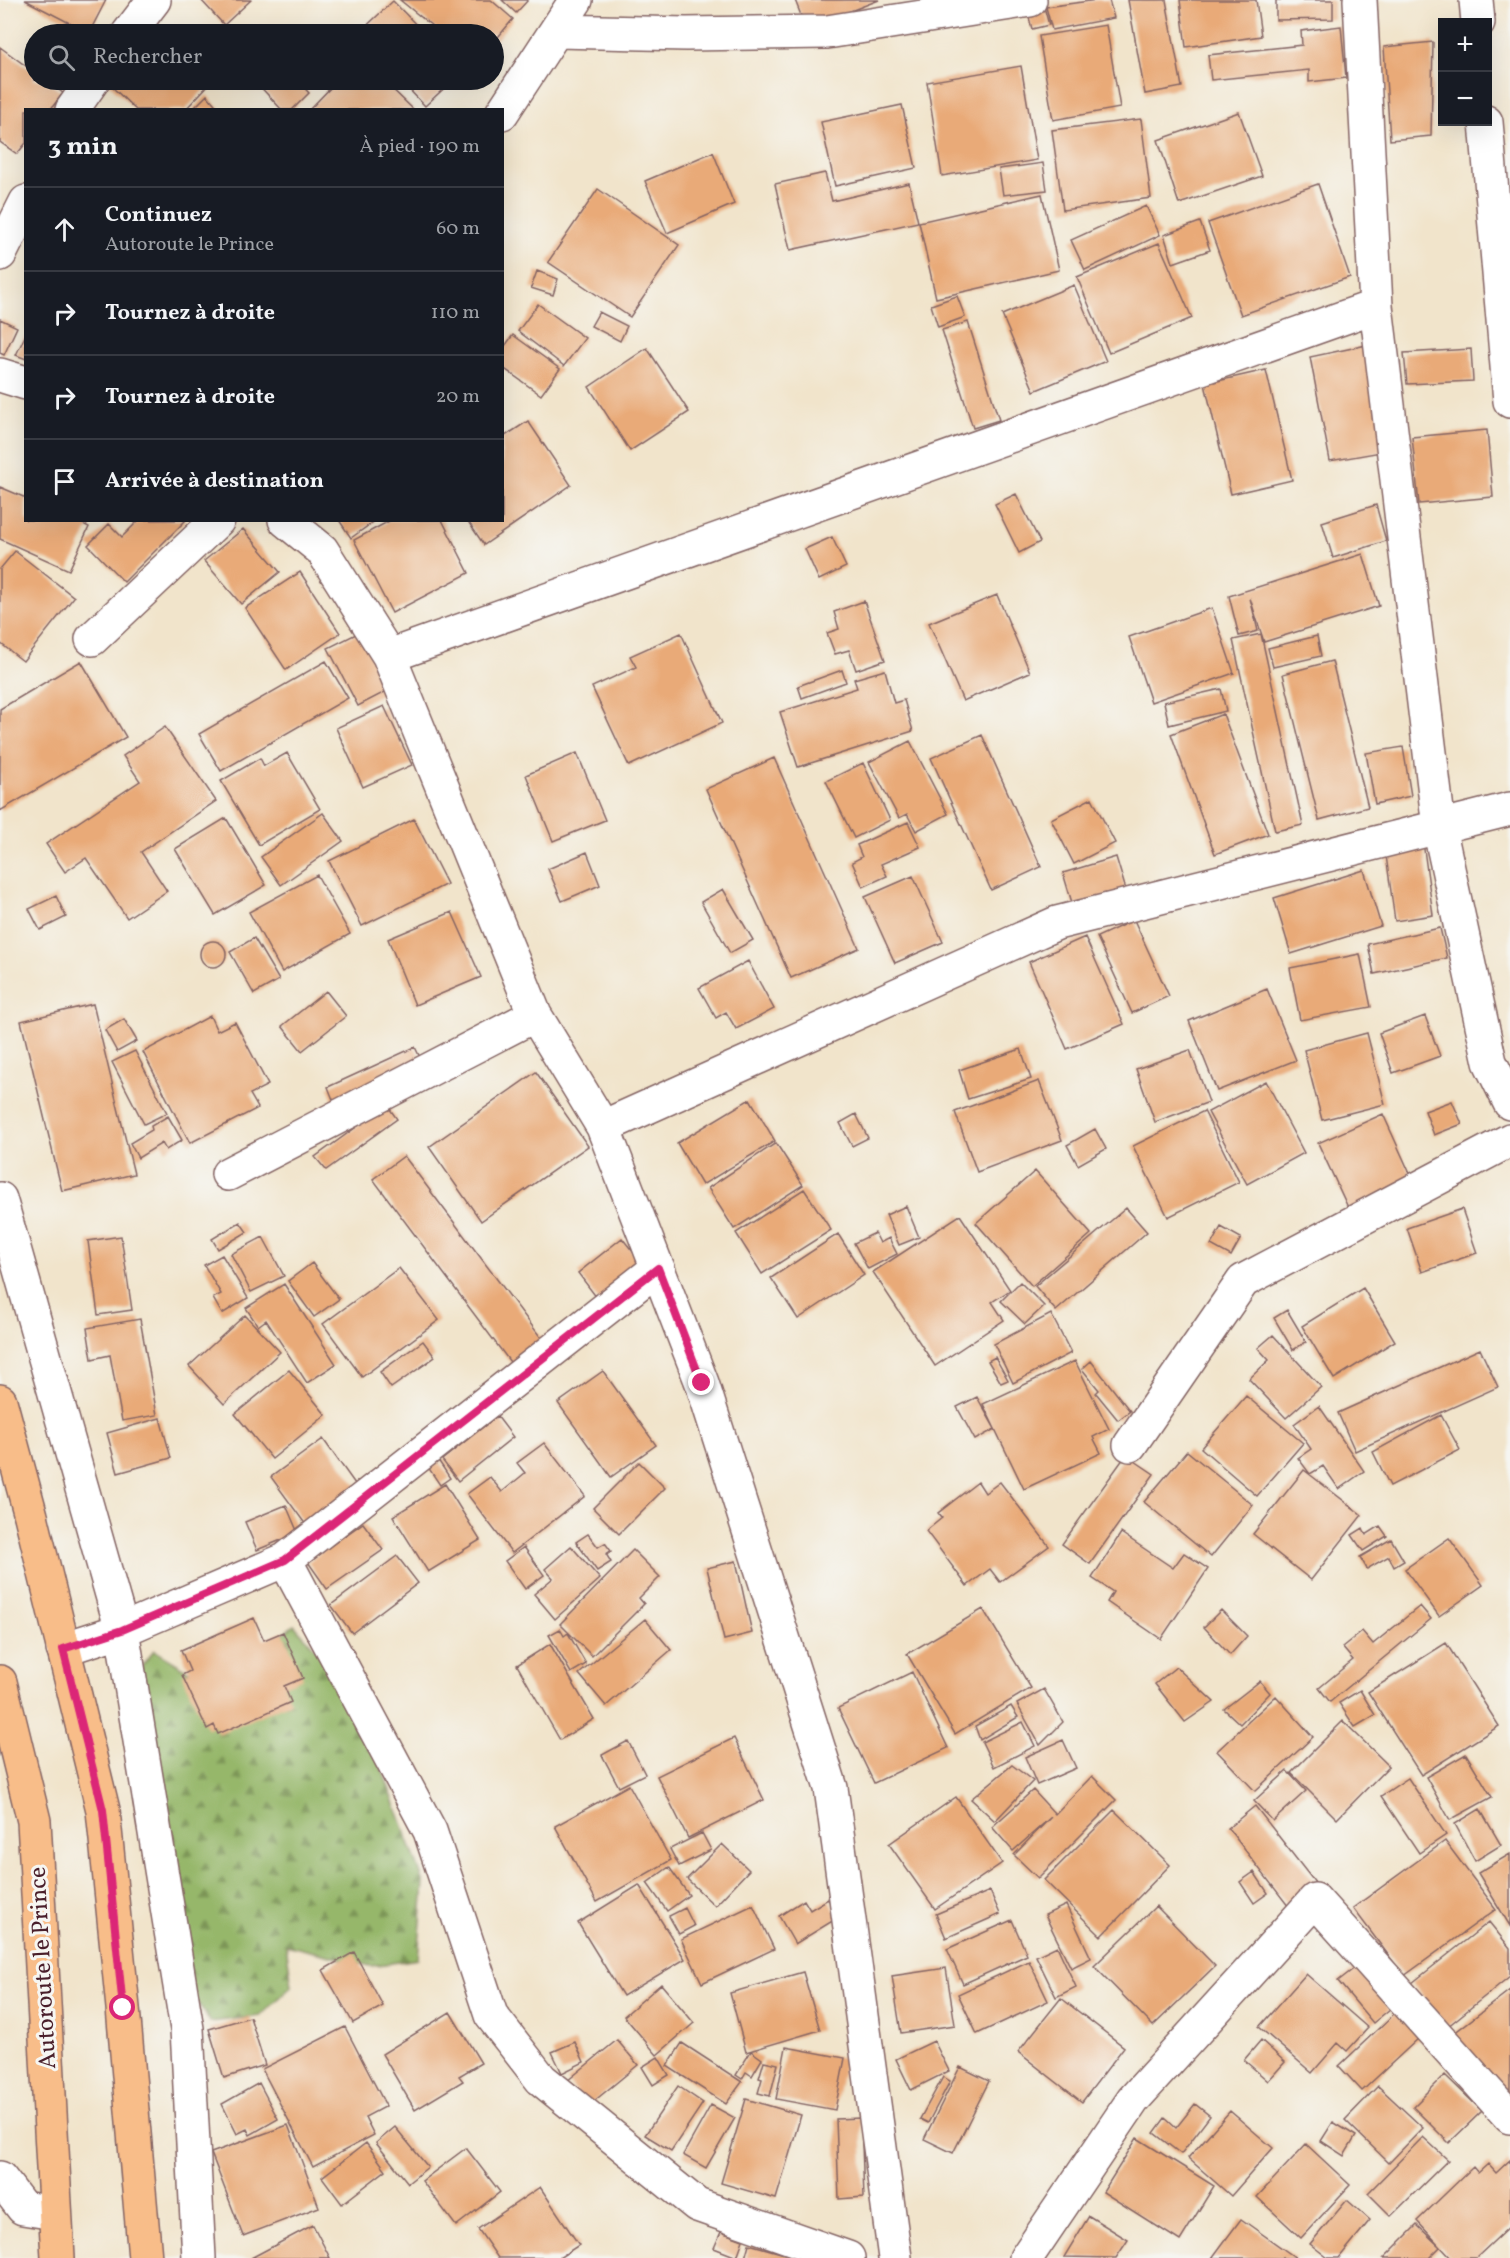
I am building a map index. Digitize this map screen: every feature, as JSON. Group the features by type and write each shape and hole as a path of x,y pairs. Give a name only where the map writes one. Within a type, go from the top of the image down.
{"main road":[{"path":"0,1401 103,1810 145,2258"},
{"name":"Autoroute le Prince","path":"0,1682 34,1821 58,2258"}],"street":[{"path":"136,24 154,0"},
{"path":"504,110 576,0"},
{"path":"557,31 686,34 827,32 1030,0"},
{"path":"1360,0 1376,306 1439,827 1490,1062 1510,1103"},
{"path":"1476,0 1478,18"},
{"path":"73,108 86,90"},
{"path":"1486,126 1510,401"},
{"path":"0,254 24,206"},
{"path":"389,656 1376,306"},
{"path":"0,375 24,382"},
{"path":"92,639 216,522"},
{"path":"287,522 322,550 389,656 535,1016 603,1127 702,1383 831,1788 895,2258"},
{"path":"603,1127 1057,923 1510,809"},
{"path":"228,1174 535,1016"},
{"path":"1130,1445 1243,1281 1510,1140"},
{"path":"0,1199 122,1630 187,2029 199,2258"},
{"path":"63,1649 122,1630 285,1560 658,1268"},
{"path":"285,1560 430,1831 491,2015 541,2079 697,2205 848,2258"},
{"path":"1026,2258 1133,2100 1315,1900 1510,2117"},
{"path":"0,2178 23,2208 55,2213"}],"green space":[{"path":"294,1625 329,1664 375,1750 424,1883 418,1959 371,1966 286,1945 292,1986 260,2016 210,2022 163,1950 122,1692 154,1650 215,1687"}],"building":[{"path":"25,0 106,0 94,24 72,24"},
{"path":"201,0 251,0 225,24"},
{"path":"400,0 491,0 513,19 504,30 504,24 430,24"},
{"path":"502,0 528,0 516,13"},
{"path":"795,0 879,0 806,28"},
{"path":"1109,0 1114,18 1052,30 1046,7"},
{"path":"1128,0 1166,0 1182,87 1145,94"},
{"path":"1180,0 1256,0 1261,36 1186,47"},
{"path":"1276,0 1333,0 1333,19 1276,20"},
{"path":"393,1 415,24 369,24"},
{"path":"1044,7 1049,25 1032,29 1027,10"},
{"path":"1106,25 1120,108 1053,120 1039,36"},
{"path":"1341,26 1346,78 1309,82 1309,70 1211,80 1208,55 1302,45 1301,31"},
{"path":"1433,42 1431,136 1390,140 1384,47"},
{"path":"0,47 24,65 24,90 59,90 63,93 52,108 24,108 24,145 17,154 0,142"},
{"path":"1021,66 1037,160 942,176 927,82"},
{"path":"115,90 204,90 187,108 134,108"},
{"path":"263,90 306,90 309,93 294,108 280,108"},
{"path":"328,90 393,90 412,108 311,108"},
{"path":"410,90 442,90 425,106"},
{"path":"207,95 218,108 194,108"},
{"path":"902,105 916,168 835,186 821,122"},
{"path":"1239,112 1262,176 1179,204 1158,140"},
{"path":"1141,119 1151,198 1063,210 1052,130"},
{"path":"713,152 734,204 667,233 645,181"},
{"path":"1043,163 1047,190 1003,195 999,169"},
{"path":"825,173 832,201 909,183 918,222 790,250 775,184"},
{"path":"1318,184 1350,277 1241,315 1208,223"},
{"path":"598,189 679,245 630,317 548,262"},
{"path":"1042,194 1059,270 936,298 919,222"},
{"path":"1146,206 1160,235 1085,270 1071,240"},
{"path":"1200,222 1210,250 1173,263 1164,235"},
{"path":"1159,243 1192,318 1109,353 1077,277"},
{"path":"537,271 558,279 553,295 531,288"},
{"path":"1074,285 1106,361 1034,391 1002,315"},
{"path":"957,296 965,317 938,327 931,305"},
{"path":"538,304 585,338 564,366 518,331"},
{"path":"599,312 627,326 620,341 591,326"},
{"path":"0,319 17,327 4,355 0,353"},
{"path":"968,322 999,420 973,428 942,330"},
{"path":"513,335 560,369 541,395 504,368 504,347"},
{"path":"24,338 24,358 16,355"},
{"path":"1367,345 1387,451 1330,461 1310,357"},
{"path":"647,348 689,412 630,451 589,387"},
{"path":"1471,349 1473,381 1407,384 1404,353"},
{"path":"1266,370 1292,480 1231,494 1205,384"},
{"path":"528,421 571,485 484,545 468,522 504,522 504,437"},
{"path":"1487,430 1493,497 1419,504 1412,437"},
{"path":"0,487 24,497 24,522 79,522 89,527 69,570 0,539"},
{"path":"1016,494 1040,542 1019,553 995,504"},
{"path":"1376,505 1386,541 1333,558 1322,522"},
{"path":"137,522 184,522 124,582 88,545 109,524 122,537"},
{"path":"340,522 373,522 351,538"},
{"path":"387,522 443,522 469,573 392,613 354,540"},
{"path":"243,529 280,572 241,604 204,561"},
{"path":"832,537 846,567 819,580 805,549"},
{"path":"15,551 74,597 23,661 0,643 0,569"},
{"path":"1363,554 1379,606 1264,642 1250,598 1258,631 1239,636 1229,596"},
{"path":"300,572 340,633 286,670 245,608"},
{"path":"997,595 1030,672 963,701 929,623"},
{"path":"864,601 885,660 856,670 849,650 835,654 827,633 839,629 834,612"},
{"path":"1212,608 1234,673 1151,702 1129,637"},
{"path":"360,632 389,690 358,706 328,648"},
{"path":"681,633 722,723 629,766 592,687 636,667 630,656"},
{"path":"1261,634 1303,825 1275,831 1233,640"},
{"path":"1317,636 1321,656 1273,667 1268,648"},
{"path":"81,661 126,737 0,811 0,709"},
{"path":"326,661 348,698 221,771 199,734"},
{"path":"1332,661 1368,807 1319,820 1283,674"},
{"path":"842,670 846,682 802,698 798,686"},
{"path":"885,670 894,703 904,700 913,731 798,767 780,712 857,688 854,679"},
{"path":"1221,689 1226,711 1169,725 1164,702"},
{"path":"384,706 412,765 363,787 336,728"},
{"path":"1223,714 1268,834 1215,854 1171,734"},
{"path":"165,727 216,801 141,852 167,891 127,918 86,858 65,872 46,844 140,781 123,756"},
{"path":"982,735 1041,867 991,890 931,758"},
{"path":"910,741 948,814 916,831 907,814 899,818 869,762"},
{"path":"1403,747 1411,796 1375,804 1366,753"},
{"path":"287,753 320,809 259,845 221,781 260,758 264,766"},
{"path":"577,753 605,820 553,841 526,775"},
{"path":"774,758 859,948 791,978 706,789"},
{"path":"863,763 890,820 854,838 826,781"},
{"path":"1092,798 1115,843 1074,864 1051,819"},
{"path":"323,813 343,841 281,885 261,857"},
{"path":"226,818 266,885 215,915 175,849"},
{"path":"414,819 447,884 362,926 329,861"},
{"path":"908,822 920,847 881,864 887,876 863,887 852,862 862,857 857,845"},
{"path":"1423,842 1433,915 1395,921 1385,848"},
{"path":"587,852 600,885 562,901 548,869"},
{"path":"1116,857 1126,890 1073,906 1063,873"},
{"path":"1364,870 1381,926 1291,954 1274,898"},
{"path":"317,875 350,934 282,972 249,912"},
{"path":"913,876 943,942 895,963 865,897"},
{"path":"723,889 753,940 730,953 701,902"},
{"path":"56,896 66,917 40,930 29,909"},
{"path":"452,912 481,977 415,1005 388,939"},
{"path":"1134,920 1169,996 1132,1013 1097,937"},
{"path":"1440,928 1447,958 1374,974 1368,944"},
{"path":"1085,937 1124,1024 1067,1049 1029,962"},
{"path":"254,938 279,980 254,994 230,952"},
{"path":"213,941 222,945 226,954 222,963 213,967 204,963 200,954 204,945"},
{"path":"1360,954 1371,1007 1300,1020 1290,968"},
{"path":"748,961 774,1009 736,1029 726,1012 716,1018 699,988"},
{"path":"1267,989 1296,1060 1217,1091 1189,1021"},
{"path":"326,991 346,1016 302,1051 282,1026"},
{"path":"93,1004 134,1174 62,1191 21,1021"},
{"path":"210,1016 217,1031 235,1022 268,1085 250,1094 258,1108 190,1143 143,1052"},
{"path":"1425,1016 1440,1056 1393,1073 1379,1033"},
{"path":"124,1019 137,1041 117,1052 105,1030"},
{"path":"1367,1033 1385,1104 1322,1120 1304,1050"},
{"path":"415,1047 424,1066 336,1107 328,1087"},
{"path":"1021,1049 1031,1079 968,1099 959,1070"},
{"path":"1190,1050 1209,1102 1155,1122 1136,1069"},
{"path":"135,1051 167,1113 144,1124 112,1062"},
{"path":"536,1072 588,1146 481,1221 429,1147"},
{"path":"1039,1081 1062,1140 977,1172 955,1112"},
{"path":"1266,1081 1304,1153 1247,1184 1208,1112"},
{"path":"750,1099 775,1141 702,1185 677,1143"},
{"path":"1452,1101 1462,1124 1434,1135 1425,1111"},
{"path":"387,1105 397,1119 326,1170 315,1157"},
{"path":"1204,1111 1239,1182 1168,1217 1133,1146"},
{"path":"856,1114 868,1138 852,1146 840,1123"},
{"path":"1383,1114 1416,1187 1352,1216 1318,1143"},
{"path":"168,1116 182,1140 166,1150 162,1143 138,1158 130,1143 152,1130 151,1126"},
{"path":"1095,1129 1106,1149 1078,1165 1067,1145"},
{"path":"776,1143 803,1185 734,1229 708,1188"},
{"path":"404,1156 545,1343 513,1366 373,1179"},
{"path":"1035,1171 1091,1234 1032,1286 976,1223"},
{"path":"804,1189 831,1230 762,1274 736,1233"},
{"path":"906,1206 919,1237 899,1245 886,1215"},
{"path":"1126,1208 1147,1232 1056,1311 1035,1286"},
{"path":"1462,1209 1477,1253 1422,1272 1407,1228"},
{"path":"960,1215 1010,1290 992,1302 1004,1320 935,1366 873,1272"},
{"path":"240,1222 247,1232 218,1249 212,1239"},
{"path":"1221,1227 1241,1238 1231,1256 1211,1245"},
{"path":"875,1233 880,1243 889,1238 897,1254 868,1269 854,1243"},
{"path":"838,1234 864,1275 798,1319 771,1278"},
{"path":"121,1236 132,1310 98,1315 88,1241"},
{"path":"263,1237 284,1276 251,1292 231,1254"},
{"path":"622,1238 645,1267 600,1302 578,1273"},
{"path":"222,1255 248,1298 222,1314 213,1298 221,1294 204,1265"},
{"path":"312,1263 339,1299 314,1317 288,1281"},
{"path":"399,1268 439,1320 362,1377 323,1324"},
{"path":"1020,1282 1044,1306 1025,1324 1001,1301"},
{"path":"284,1284 336,1364 307,1383 266,1320 258,1326 246,1308"},
{"path":"1363,1288 1395,1341 1334,1379 1302,1326"},
{"path":"1287,1310 1306,1342 1293,1350 1274,1318"},
{"path":"1051,1314 1071,1353 1013,1383 994,1344"},
{"path":"245,1315 280,1352 224,1404 189,1366"},
{"path":"140,1319 157,1415 122,1421 110,1355 92,1359 87,1328"},
{"path":"1273,1335 1321,1387 1286,1418 1249,1379 1269,1360 1258,1348"},
{"path":"423,1341 435,1357 391,1388 380,1372"},
{"path":"1480,1349 1498,1387 1355,1451 1338,1413"},
{"path":"995,1357 1008,1380 1001,1383 988,1361"},
{"path":"1075,1361 1109,1429 1093,1437 1101,1453 1024,1489 983,1404"},
{"path":"1091,1361 1130,1411 1118,1420 1096,1393 1099,1390 1082,1369"},
{"path":"289,1370 326,1415 272,1459 235,1414"},
{"path":"603,1371 656,1445 611,1477 558,1403"},
{"path":"1246,1396 1303,1443 1257,1496 1201,1448"},
{"path":"977,1397 995,1429 975,1440 957,1407"},
{"path":"1319,1406 1364,1471 1339,1489 1323,1466 1310,1474 1298,1458 1311,1449 1294,1424"},
{"path":"1441,1415 1460,1450 1390,1486 1373,1452"},
{"path":"497,1416 513,1437 458,1481 442,1460"},
{"path":"160,1418 171,1458 118,1473 107,1433"},
{"path":"323,1439 358,1488 306,1525 271,1477"},
{"path":"544,1443 585,1496 512,1553 467,1494 490,1477 502,1492 525,1473 517,1463"},
{"path":"1187,1451 1253,1505 1211,1557 1144,1502"},
{"path":"1126,1455 1154,1474 1090,1564 1062,1544"},
{"path":"438,1460 450,1478 440,1485 428,1467"},
{"path":"639,1462 665,1488 619,1534 593,1508"},
{"path":"1304,1470 1362,1515 1311,1580 1253,1534"},
{"path":"978,1482 985,1493 1000,1482 1049,1546 1000,1582 990,1569 967,1586 926,1531 942,1518 938,1513"},
{"path":"445,1484 480,1540 428,1572 393,1516"},
{"path":"286,1505 298,1533 257,1550 245,1522"},
{"path":"363,1523 383,1550 327,1589 308,1562"},
{"path":"1380,1526 1387,1536 1363,1551 1352,1535 1363,1528 1366,1535"},
{"path":"1121,1533 1173,1568 1184,1553 1208,1569 1161,1639 1107,1602 1113,1592 1092,1578"},
{"path":"588,1534 598,1547 605,1543 611,1551 606,1554 611,1562 597,1571 576,1542"},
{"path":"1449,1538 1483,1585 1439,1616 1405,1569"},
{"path":"1391,1539 1404,1561 1394,1567 1389,1556 1367,1569 1360,1557"},
{"path":"571,1546 600,1579 555,1619 534,1594 553,1578 545,1569"},
{"path":"524,1547 544,1575 525,1589 505,1561"},
{"path":"633,1550 660,1577 639,1598 644,1604 592,1656 560,1624"},
{"path":"397,1556 418,1583 352,1633 331,1605"},
{"path":"736,1561 752,1633 724,1640 707,1568"},
{"path":"1420,1606 1431,1619 1330,1702 1319,1688 1353,1660 1342,1647 1362,1631 1373,1644"},
{"path":"983,1609 1031,1688 955,1734 907,1654"},
{"path":"1221,1610 1247,1636 1230,1655 1204,1627"},
{"path":"254,1618 264,1640 283,1632 303,1678 284,1686 291,1702 218,1734 214,1725 207,1729 182,1675 190,1671 181,1650"},
{"path":"645,1619 671,1650 606,1706 579,1674"},
{"path":"560,1629 564,1636 568,1633 586,1664 571,1673 549,1635"},
{"path":"1446,1643 1499,1726 1421,1775 1368,1692"},
{"path":"550,1644 594,1719 560,1740 517,1665"},
{"path":"1176,1667 1214,1702 1185,1722 1155,1684"},
{"path":"912,1672 948,1748 874,1783 838,1708"},
{"path":"1260,1681 1270,1693 1240,1724 1224,1709"},
{"path":"1044,1689 1063,1722 1040,1745 1017,1704"},
{"path":"1360,1690 1375,1715 1355,1727 1339,1703"},
{"path":"1276,1696 1313,1737 1255,1791 1217,1751"},
{"path":"1011,1706 1018,1717 980,1740 975,1726"},
{"path":"1343,1721 1389,1766 1337,1819 1291,1773"},
{"path":"1023,1722 1035,1746 994,1767 982,1742"},
{"path":"734,1738 764,1800 688,1838 657,1776"},
{"path":"1063,1740 1076,1768 1037,1785 1025,1757"},
{"path":"628,1741 645,1774 619,1787 602,1755"},
{"path":"1466,1754 1492,1797 1450,1820 1426,1777"},
{"path":"1012,1765 1033,1781 995,1821 971,1799"},
{"path":"1287,1771 1306,1791 1273,1821 1254,1801"},
{"path":"1092,1776 1116,1800 1038,1878 1014,1855 1051,1817 1013,1851 992,1827 1033,1790 1055,1814"},
{"path":"1408,1778 1446,1835 1419,1853 1381,1796"},
{"path":"629,1785 671,1860 597,1902 555,1826"},
{"path":"956,1797 1002,1863 935,1909 889,1844"},
{"path":"1255,1806 1320,1889 1292,1911 1228,1828"},
{"path":"1480,1809 1501,1845 1475,1861 1455,1824"},
{"path":"1114,1810 1170,1865 1101,1936 1044,1880"},
{"path":"702,1833 711,1850 679,1866 670,1849"},
{"path":"1445,1841 1496,1909 1404,1976 1353,1908"},
{"path":"722,1844 749,1870 715,1906 687,1879"},
{"path":"1510,1854 1510,1926 1478,1873"},
{"path":"669,1867 689,1895 667,1911 647,1883"},
{"path":"1254,1872 1268,1893 1254,1903 1240,1882"},
{"path":"639,1885 685,1959 623,1996 578,1923"},
{"path":"990,1891 1000,1914 946,1938 936,1914"},
{"path":"828,1899 839,1917 795,1944 779,1916 804,1900 810,1910"},
{"path":"753,1905 774,1949 702,1983 681,1939"},
{"path":"1066,1905 1091,1958 1071,1968 1045,1915"},
{"path":"1156,1906 1215,1966 1153,2026 1094,1966"},
{"path":"685,1908 694,1926 679,1934 669,1916"},
{"path":"1012,1920 1027,1955 963,1984 947,1949"},
{"path":"1489,1922 1510,1948 1510,1976 1447,2027 1412,1983"},
{"path":"1057,1946 1076,1987 1056,1997 1036,1956"},
{"path":"354,1952 383,2006 353,2023 323,1970"},
{"path":"1029,1961 1048,2001 977,2034 958,1994"},
{"path":"1356,1967 1390,2009 1373,2023 1338,1981"},
{"path":"946,1968 955,2025 901,2033 892,1976"},
{"path":"803,1972 820,2030 746,2052 730,1993"},
{"path":"1306,1974 1368,2028 1347,2051 1338,2043 1312,2073 1259,2027"},
{"path":"661,1984 694,2023 657,2055 624,2016"},
{"path":"1510,1990 1510,2106 1453,2034"},
{"path":"1061,1998 1124,2047 1082,2102 1018,2052"},
{"path":"450,2012 481,2063 459,2076 463,2081 415,2110 382,2054"},
{"path":"1396,2012 1420,2037 1362,2091 1339,2066"},
{"path":"250,2017 265,2065 224,2078 209,2029"},
{"path":"345,2027 386,2106 365,2117 374,2135 313,2167 262,2069"},
{"path":"617,2040 638,2065 588,2106 567,2081"},
{"path":"1261,2040 1285,2062 1268,2081 1244,2060"},
{"path":"934,2041 949,2071 911,2090 896,2059"},
{"path":"575,2042 584,2062 562,2073 552,2052"},
{"path":"682,2043 742,2082 726,2104 667,2066"},
{"path":"786,2047 845,2058 835,2110 776,2099"},
{"path":"751,2051 762,2059 752,2076 746,2072 742,2079 736,2075"},
{"path":"658,2057 669,2075 653,2085 642,2067"},
{"path":"764,2061 778,2064 770,2096 758,2093"},
{"path":"960,2067 989,2081 953,2153 924,2139"},
{"path":"1445,2075 1482,2111 1449,2143 1413,2107"},
{"path":"943,2077 950,2081 928,2123 920,2119"},
{"path":"259,2083 278,2119 250,2135 247,2129 237,2134 222,2104"},
{"path":"678,2086 703,2103 671,2151 645,2135"},
{"path":"1378,2086 1423,2128 1389,2163 1345,2120"},
{"path":"746,2099 801,2115 776,2199 721,2183"},
{"path":"1195,2104 1210,2116 1181,2154 1154,2133 1165,2118 1176,2128"},
{"path":"711,2105 735,2118 706,2168 683,2155"},
{"path":"1230,2111 1273,2148 1231,2196 1188,2158"},
{"path":"861,2118 864,2197 839,2199 836,2119"},
{"path":"1333,2122 1356,2136 1344,2156 1321,2141"},
{"path":"288,2125 319,2207 243,2236 211,2153"},
{"path":"395,2127 428,2167 408,2183 376,2143"},
{"path":"1423,2137 1448,2160 1391,2216 1368,2193"},
{"path":"1137,2138 1214,2186 1180,2241 1103,2192"},
{"path":"366,2143 386,2170 342,2204 322,2177"},
{"path":"1306,2144 1350,2185 1301,2238 1257,2197"},
{"path":"466,2148 500,2192 456,2226 422,2181"},
{"path":"1510,2160 1510,2226 1476,2258 1451,2258 1417,2221 1473,2167 1478,2173 1488,2164 1496,2173"},
{"path":"540,2187 579,2245 559,2258 498,2258 478,2229"},
{"path":"1347,2200 1370,2220 1339,2258 1328,2258 1310,2244"},
{"path":"1089,2216 1128,2240 1116,2258 1064,2257"},
{"path":"1241,2219 1296,2258 1212,2258"},
{"path":"313,2225 330,2258 251,2258"},
{"path":"1417,2225 1440,2247 1429,2258 1384,2258"},
{"path":"721,2232 743,2240 737,2257 714,2248"},
{"path":"749,2244 795,2257 795,2258 745,2258"}],"route":[{"path":"123,2008 103,1810 63,1649 122,1630 285,1560 658,1268 702,1383"}]}
